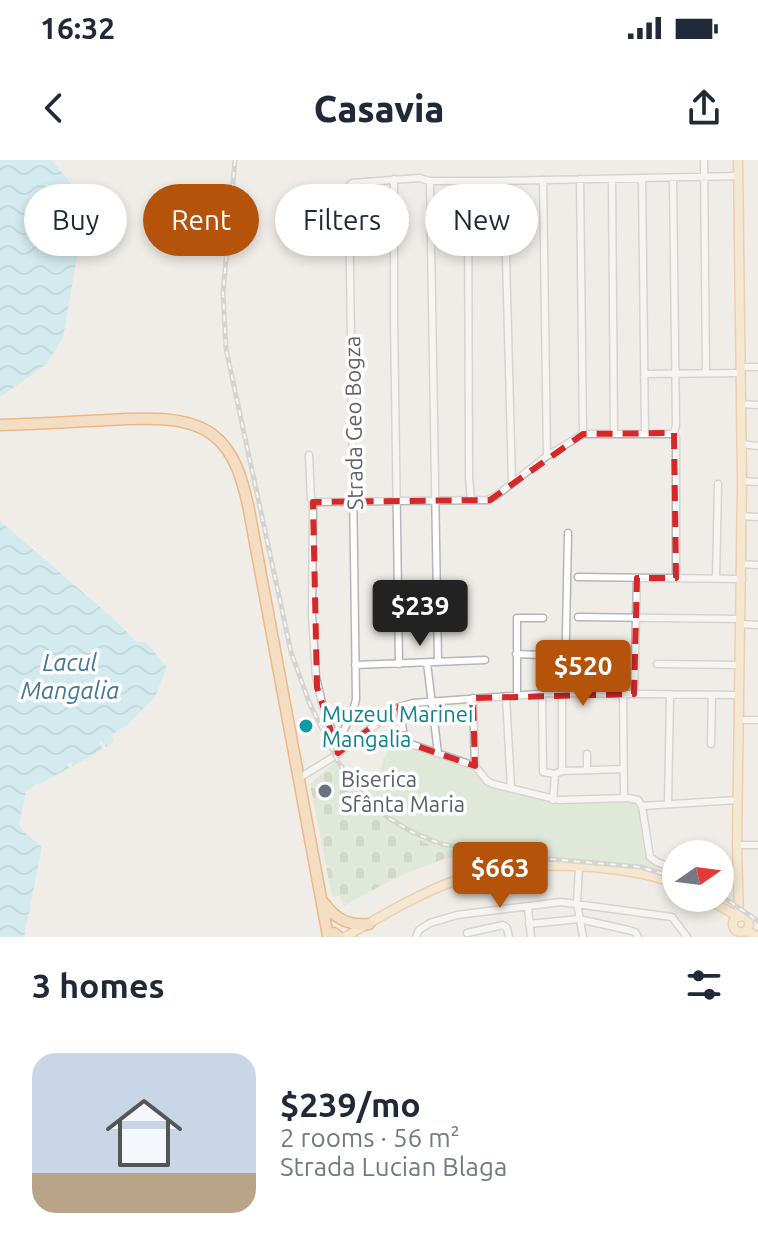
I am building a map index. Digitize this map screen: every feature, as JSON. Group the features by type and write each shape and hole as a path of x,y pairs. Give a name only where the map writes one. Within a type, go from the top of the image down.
{"highway":[{"path":"0,425 131,419 178,421 208,431 229,451 245,490 323,901 335,936"},
{"path":"323,901 339,918 353,924 369,924"}],"main road":[{"path":"738,160 742,579 737,895 739,926 758,933"},
{"path":"335,936 356,930 436,889 469,876 518,867 579,867 640,872 662,879"},
{"path":"734,902 737,895"}],"street":[{"path":"704,160 706,373"},
{"path":"399,664 394,179 504,181 739,176"},
{"path":"642,178 645,434"},
{"path":"673,178 676,578"},
{"name":"Strada Geo Bogza","path":"338,750 339,739 354,708 355,665 349,188 352,183 394,179"},
{"path":"580,179 583,434"},
{"path":"612,179 614,434"},
{"path":"543,180 547,456"},
{"path":"430,181 438,662"},
{"path":"468,181 471,500"},
{"path":"504,181 512,483"},
{"path":"645,374 706,373 758,367"},
{"path":"742,404 758,405"},
{"path":"313,502 491,499 547,456 583,434 645,434 675,429"},
{"path":"742,444 758,446"},
{"path":"309,455 313,502 312,616 316,677 338,750"},
{"path":"742,481 758,482"},
{"path":"716,579 718,484"},
{"path":"742,516 758,517"},
{"path":"553,800 565,683 568,533"},
{"path":"742,564 758,565"},
{"path":"578,577 742,579"},
{"path":"634,694 637,578"},
{"path":"578,617 758,625"},
{"path":"517,695 517,618 543,618"},
{"path":"516,654 542,655"},
{"path":"355,665 485,660"},
{"path":"427,663 438,753"},
{"path":"657,664 740,665"},
{"path":"299,778 399,707 413,703 562,693 739,695"},
{"path":"542,694 543,770 624,769"},
{"path":"623,694 624,798"},
{"path":"668,804 670,694"},
{"path":"711,744 712,695"},
{"path":"506,696 511,788"},
{"path":"473,698 475,766"},
{"path":"399,707 405,742 475,766 490,783 553,800 636,799 642,806 650,857 662,864"},
{"path":"739,720 758,720"},
{"path":"587,754 587,770"},
{"path":"642,806 737,800"},
{"path":"737,845 758,845"},
{"path":"579,867 577,903 583,937"},
{"path":"417,937 419,930 430,923 463,915 561,902 672,917 687,937"},
{"path":"528,907 531,937"},
{"path":"628,930 632,912"},
{"path":"463,915 467,935 503,925 509,937"},
{"path":"529,924 579,919 635,932 638,937"}],"highlighted area":[{"path":"674,433 676,578 637,578 634,694 473,698 475,766 405,742 399,707 338,753 317,687 313,502 490,500 583,434"}],"green space":[{"path":"408,746 466,766 485,780 558,802 635,801 641,807 644,854 653,865 662,868 662,878 571,862 515,863 470,872 467,857 472,850 466,856 449,857 387,823 353,790 332,761 337,757 348,770 350,768 362,778 383,786 379,777 385,757 395,747"},
{"path":"334,763 354,791 379,816 449,857 395,878 344,906 340,896 332,897 310,784"}],"water":[{"path":"0,160 51,160 71,184 24,184 24,256 77,256 63,337 47,364 0,397"},
{"name":"Lacul Mangalia","path":"0,521 138,643 145,641 167,667 155,697 127,725 111,735 114,741 106,747 102,741 99,743 103,749 73,766 70,762 67,764 69,768 37,783 26,792 19,825 42,847 24,937 0,937"}],"railway":[{"path":"235,160 223,293 226,349 291,652 309,702 338,762 361,794 387,817 441,844 538,858 641,867 662,874"},
{"path":"734,905 758,921"}],"place":[{"name":"Muzeul Marinei Mangalia","path":"306,726"},
{"name":"Biserica Sfânta Maria","path":"325,791"}]}
